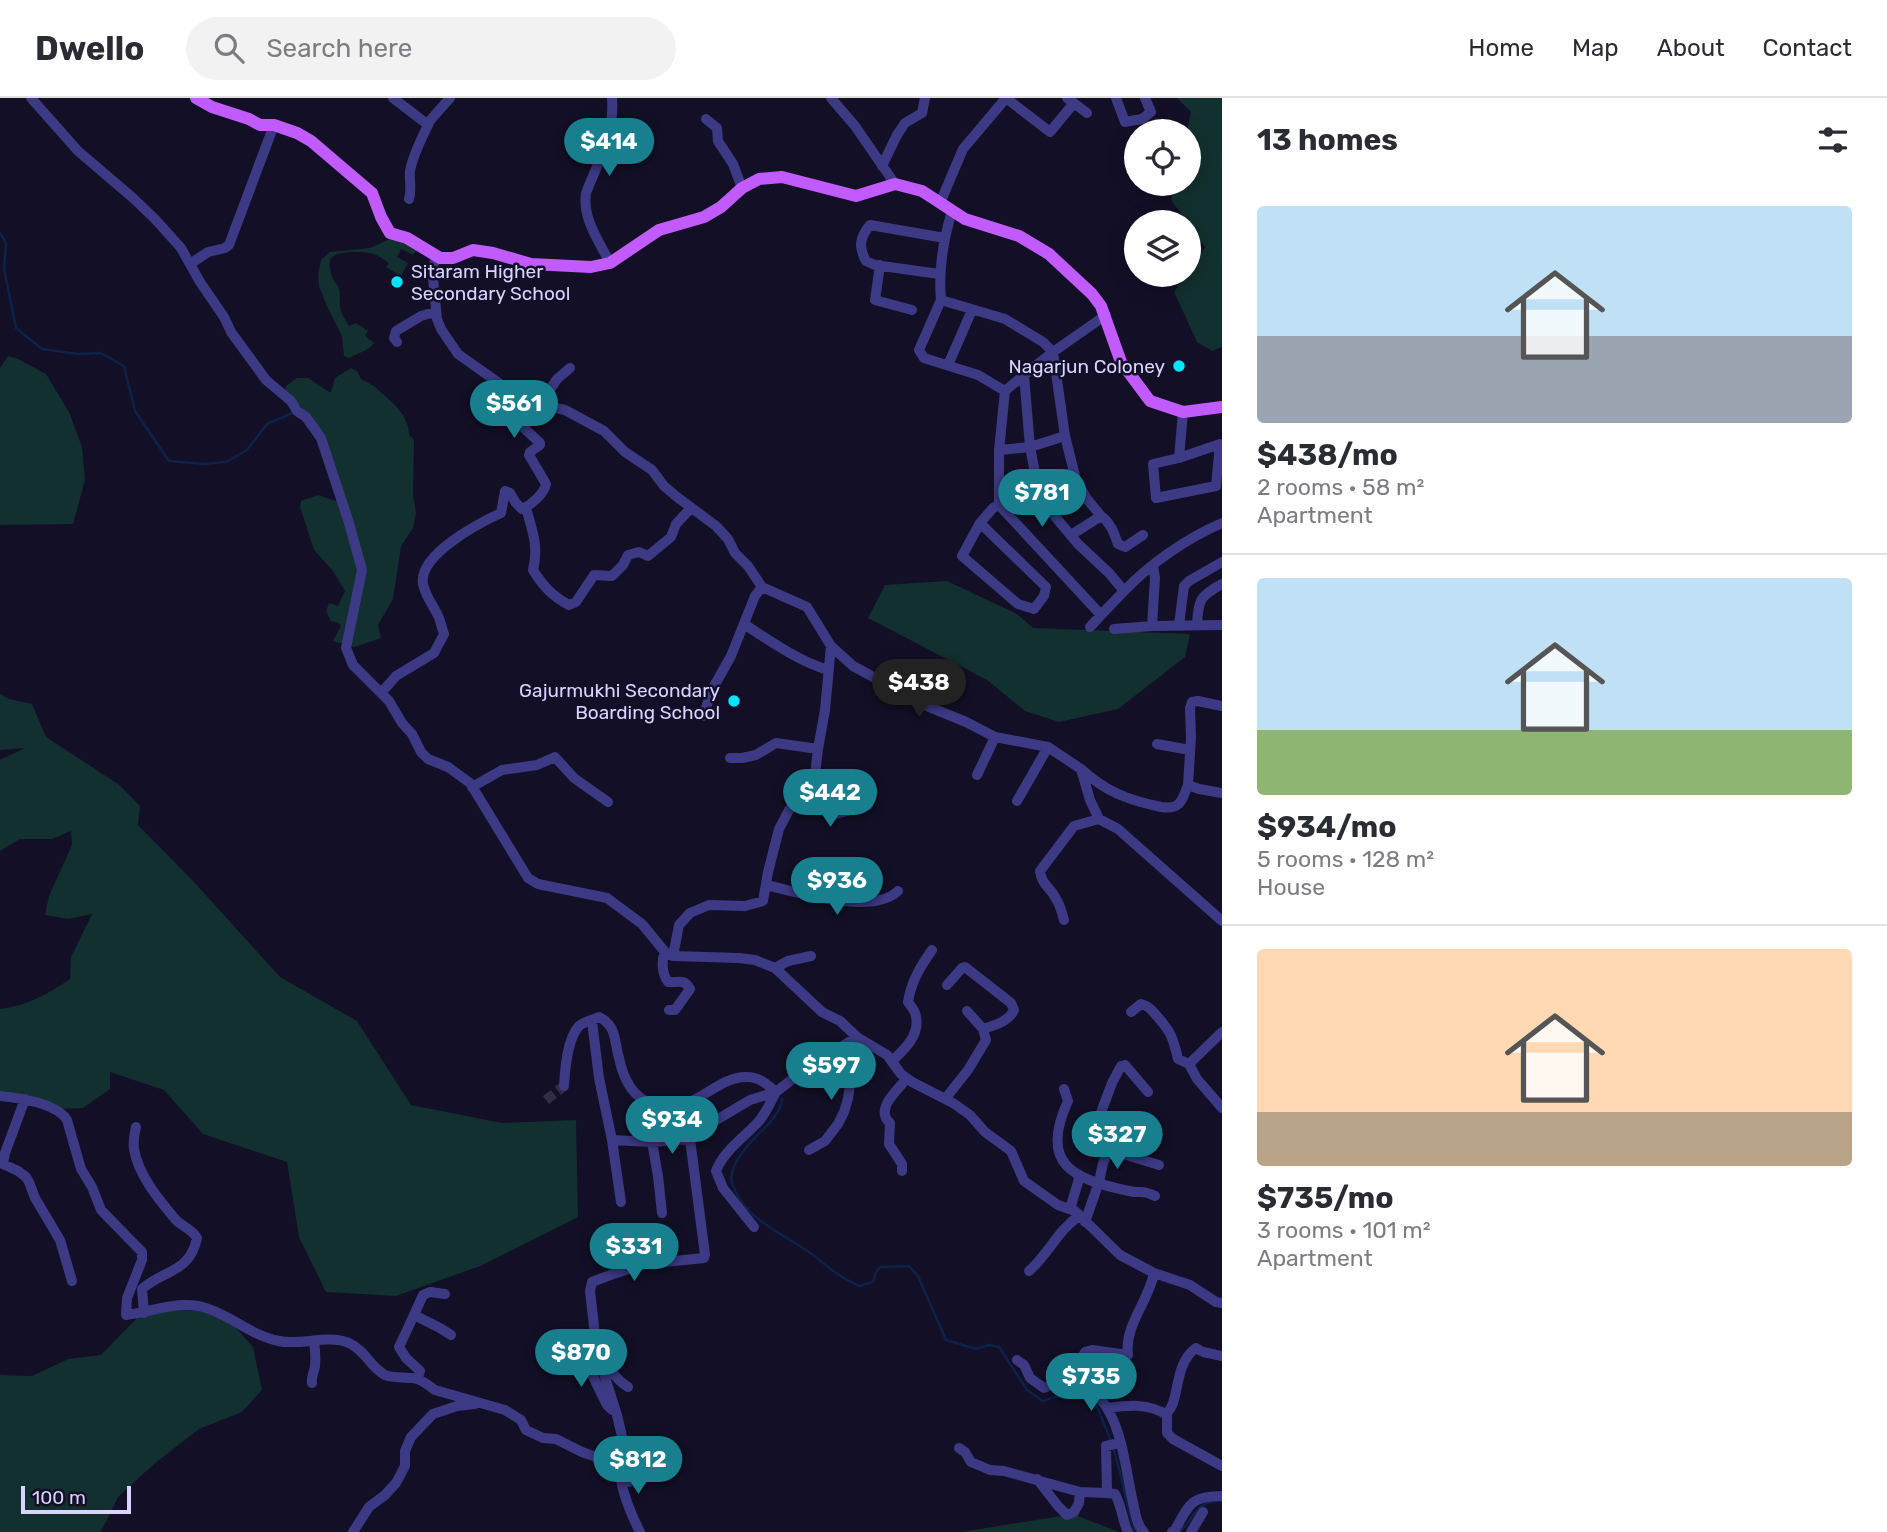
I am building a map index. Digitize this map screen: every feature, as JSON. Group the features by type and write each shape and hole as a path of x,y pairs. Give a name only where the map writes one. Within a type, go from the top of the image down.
{"main road":[{"path":"196,98 260,125 275,125 311,141 372,193 390,233 407,238 440,258 473,250 531,264 584,268 610,263 659,230 704,217 721,207 742,188 759,179 782,177 856,196 895,184 922,191 965,219 1019,236 1049,254 1092,294 1106,315 1121,362 1150,401 1183,412 1222,407"}],"street":[{"path":"31,98 78,151 155,219 181,248 231,332 266,380 291,401 321,438 362,570 346,648 353,665 382,692 412,734 421,752 428,759 448,767 470,783 528,878 538,884 607,898 642,923 669,954"},
{"path":"393,98 424,123 429,123"},
{"path":"409,199 410,169 420,141 429,123 450,98"},
{"path":"610,263 587,218 585,200 608,141 613,112 612,98"},
{"path":"831,98 855,126 895,184"},
{"path":"882,166 905,123 922,113 925,98"},
{"path":"940,203 963,149 1006,98 1050,132 1071,101 1087,113"},
{"path":"1116,98 1125,122 1142,119 1151,112 1145,98"},
{"path":"706,119 717,128 718,141 733,164 742,188"},
{"path":"190,264 208,252 229,245 275,125"},
{"path":"953,211 939,274 942,300 919,350 924,358 978,375 1005,391"},
{"path":"939,274 866,261 862,256 861,238 870,225 945,238"},
{"path":"437,257 432,268 435,312 441,329 458,354 510,391 540,405 558,407 599,428 625,452 652,470 664,486 716,526 762,587 807,607 831,646 853,666 875,679 995,737 1048,747 1094,781 1122,797 1167,808 1181,803 1188,785 1192,702 1222,706"},
{"path":"880,265 875,300 912,310"},
{"path":"942,300 1005,319 1043,342 1053,352 1065,436 1076,480 1087,499 1108,521 1118,544 1125,547 1143,535"},
{"path":"948,365 972,310"},
{"path":"397,342 394,338 396,331 413,320 435,312"},
{"path":"1101,615 999,505 999,450 1005,391 1053,352 1106,315"},
{"path":"382,692 396,677 434,653 444,634 439,617 429,602 423,581 429,561 469,528 500,513 505,491 510,493 522,509 547,486 529,455 540,443 525,429 524,422 540,405 557,379 570,368"},
{"path":"1024,375 1030,447 1038,488 1052,513 1070,536 1124,591"},
{"path":"1179,457 1183,412"},
{"path":"999,450 1030,447 1065,436"},
{"path":"1220,444 1216,486 1156,498 1153,464 1179,457 1220,444"},
{"path":"980,523 1046,587 1044,596 1034,609 1018,604 962,556 980,523 999,505"},
{"path":"526,508 537,555 533,570 544,588 569,605 576,602 594,575 612,576 628,555 639,552 648,556 671,537 676,524 691,508"},
{"path":"1070,536 1101,516"},
{"path":"1090,627 1124,591 1153,566 1183,544 1222,523"},
{"path":"1180,625 1184,586 1222,562"},
{"path":"1152,626 1155,578 1153,566"},
{"path":"1197,625 1197,608 1201,597 1222,584"},
{"path":"703,716 755,596 762,587"},
{"path":"744,624 805,660 828,670"},
{"path":"1114,629 1222,625"},
{"path":"669,954 679,925 690,913 709,905 745,906 763,901 779,829 789,810 814,783 831,646"},
{"path":"977,775 995,737"},
{"path":"730,758 756,755 776,743 818,749"},
{"path":"1157,744 1190,750"},
{"path":"1017,802 1048,747"},
{"path":"472,787 502,770 537,765 555,757 574,778 608,802"},
{"path":"1081,769 1099,819 1118,829 1222,921"},
{"path":"1188,785 1222,793"},
{"path":"808,790 830,813 836,814 868,805"},
{"path":"1065,920 1055,895 1046,887 1040,871 1074,826 1099,819"},
{"path":"766,886 837,901 867,903 895,895 898,891"},
{"path":"892,1061 915,1033 916,1016 908,1002 909,991 921,965 932,950"},
{"path":"669,1010 675,1010 690,989 682,981 668,982 664,976 663,958 669,954 755,960 775,968 822,1012 840,1021 857,1038 887,1055 901,1074 970,1115 985,1132 1011,1151 1024,1181 1078,1216 1120,1255 1154,1273 1189,1285 1222,1303"},
{"path":"775,968 788,961 811,956"},
{"path":"947,985 965,967 1012,1003 1014,1010 1011,1016 1001,1023 983,1029"},
{"path":"1131,1012 1141,1004 1150,1008 1166,1024 1178,1059 1189,1064 1197,1079 1222,1108"},
{"path":"946,1099 986,1040 983,1029 967,1011"},
{"path":"564,1086 567,1055 575,1032 586,1021 599,1017 608,1021 617,1041 618,1058 629,1087 634,1094 651,1104 672,1107 687,1103 735,1079 748,1077 761,1080 776,1091"},
{"path":"592,1021 599,1078 621,1202"},
{"path":"1189,1064 1222,1032"},
{"path":"612,1140 652,1142 690,1139 750,1100 776,1091 857,1038"},
{"path":"809,1150 825,1140 838,1124 848,1098 850,1085 832,1053"},
{"path":"1028,1271 1078,1216 1099,1182 1103,1163 1110,1150 1110,1140 1101,1135 1097,1123 1121,1066 1125,1065 1147,1091"},
{"path":"902,1171 902,1164 889,1144 890,1124 884,1112 893,1094 907,1078"},
{"path":"1064,1089 1068,1101 1059,1120 1056,1136 1062,1162 1077,1174 1132,1192 1145,1191 1155,1196"},
{"path":"754,1227 723,1188 716,1171 739,1140 761,1119 776,1091"},
{"path":"0,1096 25,1099 63,1114 71,1131 81,1168 101,1210 142,1252 142,1260 127,1298 126,1315 167,1307 204,1307 258,1334 280,1341 341,1341 350,1344 365,1353 375,1368 387,1376 415,1378 435,1390 505,1410 521,1420 526,1430 607,1461 621,1473 629,1506 640,1532"},
{"path":"25,1099 5,1153 4,1164 18,1171 29,1182 34,1198 60,1240 72,1281"},
{"path":"136,1127 136,1158 158,1200 197,1238 193,1250 182,1266 142,1289 144,1312"},
{"path":"621,1480 629,1482 630,1471 617,1415 597,1352 590,1291 592,1283 645,1264 704,1258 690,1139"},
{"path":"652,1142 662,1213"},
{"path":"1110,1150 1159,1165"},
{"path":"1077,1174 1078,1216"},
{"path":"1017,1360 1024,1365 1030,1378 1044,1388 1073,1375 1086,1352 1092,1350 1128,1355 1130,1331 1154,1273"},
{"path":"419,1374 420,1370 406,1358 399,1347 423,1295 429,1292 445,1294"},
{"path":"414,1315 451,1335"},
{"path":"596,1338 605,1349 616,1380 628,1387"},
{"path":"312,1384 316,1360 314,1341"},
{"path":"576,1342 607,1405 617,1415"},
{"path":"1165,1414 1173,1406 1178,1375 1192,1350 1196,1348 1222,1356"},
{"path":"1066,1379 1090,1389 1107,1408 1121,1443 1136,1516 1140,1529 1144,1532"},
{"path":"359,1530 360,1519 369,1507 385,1496 396,1483 405,1466 405,1451 411,1437 433,1414 457,1406 485,1403"},
{"path":"1107,1408 1127,1405 1158,1409 1167,1415 1167,1433 1172,1438 1222,1466"},
{"path":"1107,1493 1106,1446 1121,1443"},
{"path":"959,1448 971,1462 990,1470 1037,1479 1080,1492 1115,1494 1128,1532"},
{"path":"1037,1479 1067,1515 1074,1512 1079,1503 1080,1492"},
{"path":"1172,1532 1190,1504 1207,1496 1222,1496"},
{"path":"1191,1532 1203,1512"}],"green space":[{"path":"1177,98 1222,98 1222,347 1212,351 1197,342 1174,292 1178,287 1201,287 1201,253 1205,247 1201,241 1201,210 1178,210 1171,200 1172,196 1201,196 1201,119 1190,119 1191,112"},
{"path":"390,239 417,249 413,255 401,249 397,257 408,263 401,276 386,267 389,263 372,253 339,254 330,261 333,279 340,291 340,309 343,316 349,326 356,323 368,331 365,336 374,343 349,358 344,356 342,336 319,286 321,260 330,252 370,248"},
{"path":"8,356 46,374 69,412 82,447 85,480 73,524 0,525 0,368"},
{"path":"351,368 395,405 408,426 409,434 414,440 413,495 416,513 413,528 401,546 393,599 378,625 381,638 355,647 333,641 341,626 331,621 326,611 329,603 338,606 345,591 333,571 314,550 300,507 301,501 318,495 336,501 350,519 303,409 285,391 286,386 297,378 308,378 331,392 335,378"},
{"path":"947,581 1017,614 1033,628 1190,634 1185,657 1118,709 1059,722 1025,711 987,680 868,618 885,585"},
{"path":"0,694 32,704 46,737 118,784 140,806 138,825 280,977 357,1021 411,1105 502,1123 576,1120 578,1217 480,1266 396,1296 326,1292 299,1237 287,1162 203,1134 164,1090 110,1072 110,1089 83,1108 59,1109 0,1094 0,1009 37,998 70,979 71,957 92,914 68,919 45,915 49,896 72,845 71,831 52,839 20,839 0,851 0,760 25,748 0,750"},
{"path":"163,1309 213,1312 235,1327 253,1347 262,1390 242,1412 199,1429 154,1464 118,1497 101,1532 0,1532 0,1375 32,1376 68,1359 101,1355 137,1318"},
{"path":"1075,1515 1119,1532 961,1532"}],"waterway":[{"path":"0,233 6,243 4,269 16,328 42,349 78,354 101,353 124,366 135,411 169,461 204,464 226,462 247,450 267,424 295,412"},
{"path":"782,1099 774,1118 748,1145 733,1168 731,1178 737,1196 754,1216 859,1286 873,1282 880,1267 909,1266 918,1276 946,1340 976,1349 989,1345 999,1347 1027,1390 1043,1401 1070,1395 1096,1404 1111,1441"},
{"path":"1113,1447 1135,1532"},
{"path":"1180,1532 1201,1506 1222,1501"}],"tunnel":[{"path":"546,1100 564,1086"}],"place":[{"name":"Sitaram Higher Secondary School","path":"397,282"},
{"name":"Nagarjun Coloney","path":"1179,366"},
{"name":"Gajurmukhi Secondary Boarding School","path":"734,701"}]}
